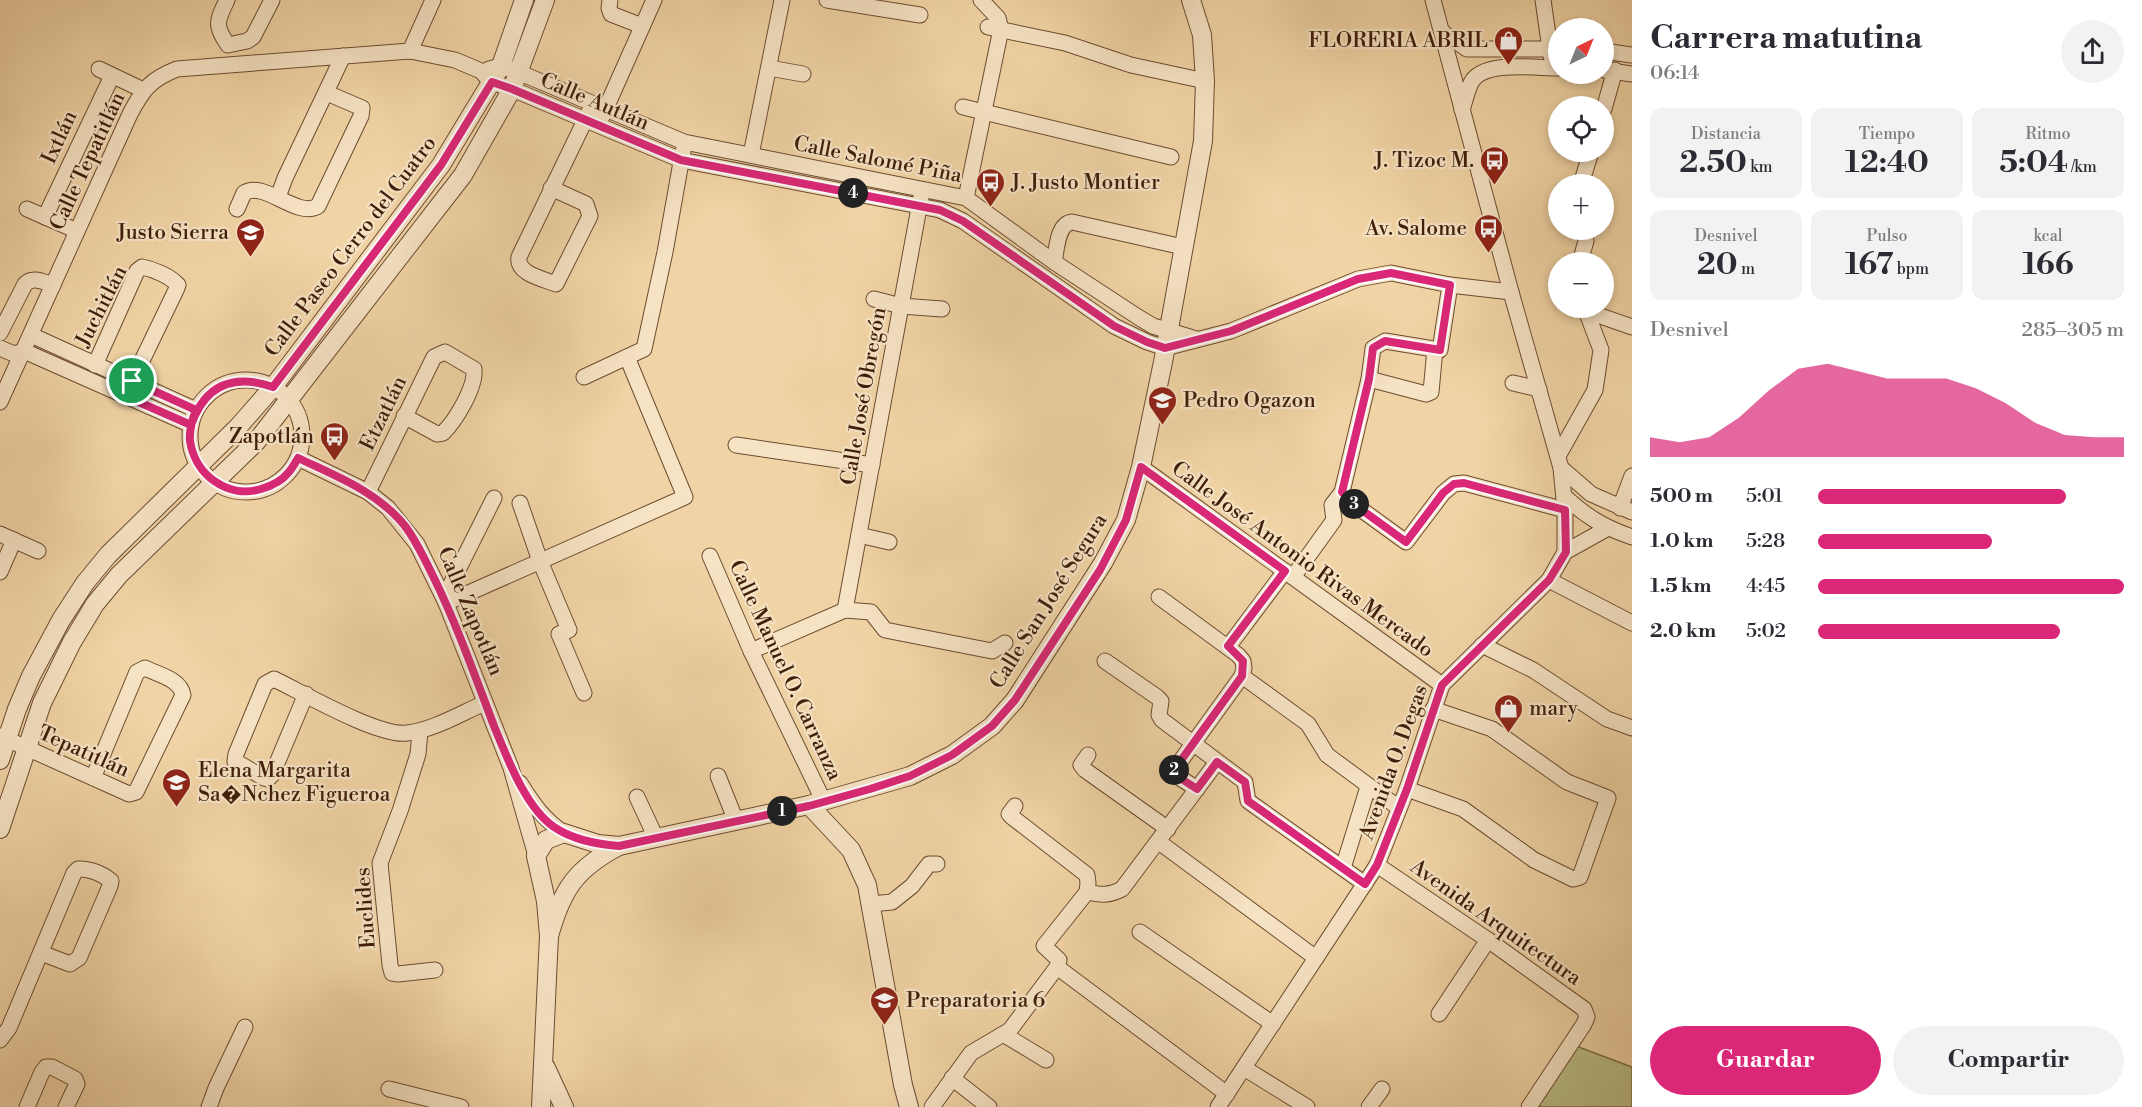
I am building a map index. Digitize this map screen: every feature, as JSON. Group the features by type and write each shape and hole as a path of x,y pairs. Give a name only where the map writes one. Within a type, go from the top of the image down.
{"street":[{"path":"226,65 228,45 218,31 217,24 227,0"},
{"path":"228,45 247,41 253,37 272,0"},
{"name":"Calle Paseo Cerro del Cuatro","path":"0,760 3,738 31,676 51,638 85,584 108,555 238,427 273,387 441,165 491,73 524,0"},
{"path":"0,829 42,703 57,671 95,604 119,575 256,442 463,175 515,80 545,0"},
{"path":"610,0 611,14 642,26"},
{"path":"551,188 586,204 590,216 556,284 521,269 518,262 551,188 592,122 654,0"},
{"path":"751,155 782,0"},
{"path":"828,0 920,15"},
{"path":"966,198 984,112 994,28 998,18 981,0"},
{"name":"Calle San José Segura","path":"584,868 600,855 619,846 817,804 910,776 952,755 992,726 1015,700 1100,570 1126,520 1141,467 1203,141 1206,81 1202,35 1191,0"},
{"path":"1433,0 1511,292 1560,462 1566,552"},
{"path":"1543,0 1548,22"},
{"path":"410,51 430,1"},
{"path":"994,28 1065,43 1131,64 1206,81"},
{"path":"1442,32 1467,49 1548,49"},
{"name":"Calle Tepatitlán","path":"0,402 130,114 144,90 161,75 177,69 410,51 455,60 491,73"},
{"path":"1614,52 1632,55"},
{"path":"278,198 285,178 343,56"},
{"path":"769,68 803,74"},
{"path":"1462,110 1471,82 1478,73 1490,68 1548,68"},
{"path":"1614,71 1632,74"},
{"name":"Ixtlán","path":"45,217 105,72 144,90"},
{"name":"Calle Autlán","path":"491,73 599,106 684,142"},
{"name":"Calle Autlán","path":"515,80 592,122 681,160"},
{"path":"237,209 247,190 278,198 304,209 318,206 361,116 362,108 327,93"},
{"path":"963,107 1171,157"},
{"path":"584,377 644,349 665,252 684,142"},
{"name":"Calle Salomé Piña","path":"684,142 966,198 1054,262 1138,317 1153,326 1196,339"},
{"name":"Calle Salomé Piña","path":"681,160 940,210 963,221 1114,326 1165,348"},
{"name":"Calle José Obregón","path":"845,610 923,189"},
{"path":"27,209 77,231"},
{"path":"1054,262 1062,227 1072,222 1183,247"},
{"path":"1583,252 1586,241"},
{"name":"Juchitlán","path":"95,365 137,271 142,267 147,268 174,280 178,285 132,381"},
{"path":"1165,348 1231,331 1358,279 1391,273 1450,285 1511,292"},
{"path":"0,333 28,281 34,279 53,285"},
{"path":"1228,646 1334,520 1332,506 1342,492 1369,379 1373,348 1385,341 1440,350 1450,285"},
{"path":"874,299 901,306 942,309"},
{"path":"1560,462 1595,390 1601,350 1589,318"},
{"path":"1609,318 1632,327"},
{"path":"31,335 196,410"},
{"path":"0,348 14,354 24,351 191,425"},
{"path":"1369,379 1426,393 1431,392 1435,349"},
{"name":"Etzatlán","path":"368,492 404,416 434,357 445,352 474,369 475,376 467,398 443,433 437,434 404,416"},
{"path":"445,600 685,497 627,357"},
{"path":"247,380 273,387 289,400 299,418 302,438 298,458 288,474 272,486 253,492 233,491 215,483 198,466 190,439 191,425 196,410 206,395 221,385 247,380"},
{"path":"125,396 132,381"},
{"path":"1514,383 1539,389"},
{"path":"736,445 872,465"},
{"name":"Calle Zapotlán","path":"298,458 368,492 388,508 417,544 445,600 511,768 536,856 546,901 549,936"},
{"path":"1560,462 1591,494 1626,510 1632,476"},
{"name":"Calle José Antonio Rivas Mercado","path":"1141,467 1442,685"},
{"path":"1342,492 1355,505 1406,542 1443,493 1454,484 1464,483 1564,503 1608,528 1632,537"},
{"path":"445,600 495,498"},
{"path":"520,503 540,561 569,630 559,634 584,693"},
{"name":"Avenida O. Degas","path":"1223,1101 1377,865 1407,789 1442,685 1549,580 1566,552 1608,528"},
{"path":"859,536 889,542"},
{"path":"0,572 7,537 38,551"},
{"name":"Calle Manuel O. Carranza","path":"710,556 817,804"},
{"path":"1549,580 1632,623"},
{"path":"1159,597 1228,646 1242,668 1308,724 1326,755 1399,808"},
{"path":"751,651 845,610 871,612 885,630 992,651 1005,643"},
{"path":"1482,645 1533,670 1607,719 1632,728"},
{"path":"1104,661 1157,697 1161,701 1159,715 1162,720 1245,782 1248,801 1365,884"},
{"name":"Tepatitlán","path":"3,738 27,749 129,794 136,792 183,695 178,683 145,668 137,672 93,778"},
{"path":"1197,789 1177,776 1174,770 1242,668"},
{"path":"306,694 272,775 268,779 235,761 266,684 274,679 393,734 420,731 485,703"},
{"path":"1407,789 1463,810 1534,860 1573,879 1580,877 1584,870 1608,798 1567,782 1492,729 1433,709"},
{"name":"Euclides","path":"420,731 418,754 380,863 392,973 435,970"},
{"path":"1088,755 1081,765 1085,770 1316,958"},
{"path":"1087,892 1105,895 1122,889 1217,762"},
{"name":"Calle Zapotlán","path":"511,768 538,811 552,826 572,836"},
{"path":"718,776 736,821"},
{"path":"1343,868 1368,787"},
{"path":"638,797 656,838"},
{"path":"817,804 851,850 860,867 871,904 903,1085 909,1107"},
{"path":"1015,806 1009,814 1012,817 1087,875 1087,892 1044,946 1058,963 1223,1101"},
{"path":"536,856 546,840 572,836 586,849 587,862 570,884 557,909 549,936 543,1062 553,1106"},
{"name":"Calle San José Segura","path":"572,836 598,844 619,846"},
{"path":"871,904 892,902 912,886 929,864 937,864"},
{"name":"Avenida Arquitectura","path":"1377,865 1488,940 1584,1009 1587,1017 1584,1024 1528,1107"},
{"path":"0,1040 9,1028 74,873 78,869 84,869 111,881 80,958 70,964 41,953"},
{"path":"541,880 555,886 570,884"},
{"path":"1140,932 1273,1024"},
{"path":"1440,1014 1488,940"},
{"path":"932,1107 971,1053 1010,1030 1058,963"},
{"path":"209,1107 245,1026"},
{"path":"1003,1034 1046,1060"},
{"path":"27,1107 46,1067 52,1067 75,1079 77,1084 66,1107"},
{"path":"1244,1068 1306,1107"},
{"path":"952,1078 989,1107"},
{"path":"902,1107 903,1085"},
{"path":"389,1089 461,1107"},
{"path":"1370,1107 1382,1089"}],"green space":[{"path":"1576,1046 1632,1067 1632,1107 1535,1107"}],"place":[{"name":"FLORERIA ABRIL","path":"1509,66"},
{"name":"J. Tizoc M.","path":"1495,186"},
{"name":"J. Justo Montier","path":"990,208"},
{"name":"Av. Salome","path":"1488,254"},
{"name":"Justo Sierra","path":"250,258"},
{"name":"Pedro Ogazon","path":"1162,426"},
{"name":"Zapotlán","path":"335,462"},
{"name":"mary","path":"1508,734"},
{"name":"Elena Margarita Sa�Nchez Figueroa","path":"177,808"},
{"name":"Preparatoria 6","path":"885,1026"}],"route":[{"path":"132,381 125,396 191,425 196,410 206,395 221,385 238,380 256,381 273,387 441,165 492,82 681,160 940,210 963,221 1114,326 1165,348 1231,331 1358,279 1391,273 1450,285 1440,350 1385,341 1373,348 1369,379 1342,492 1355,505 1406,542 1443,493 1454,484 1464,483 1565,510 1566,552 1549,580 1442,685 1407,789 1377,865 1365,884 1248,801 1245,782 1217,762 1197,789 1177,776 1174,770 1177,764 1242,676 1243,661 1228,646 1285,571 1141,467 1126,520 1100,570 1062,629 1015,700 992,726 952,755 910,776 809,806 619,846 598,844 579,839 552,826 538,811 511,768 446,603 417,544 388,508 368,492 298,458 288,474 272,486 253,492 233,491 215,483 198,466 193,453 190,439 191,425 196,410 132,381"}]}
